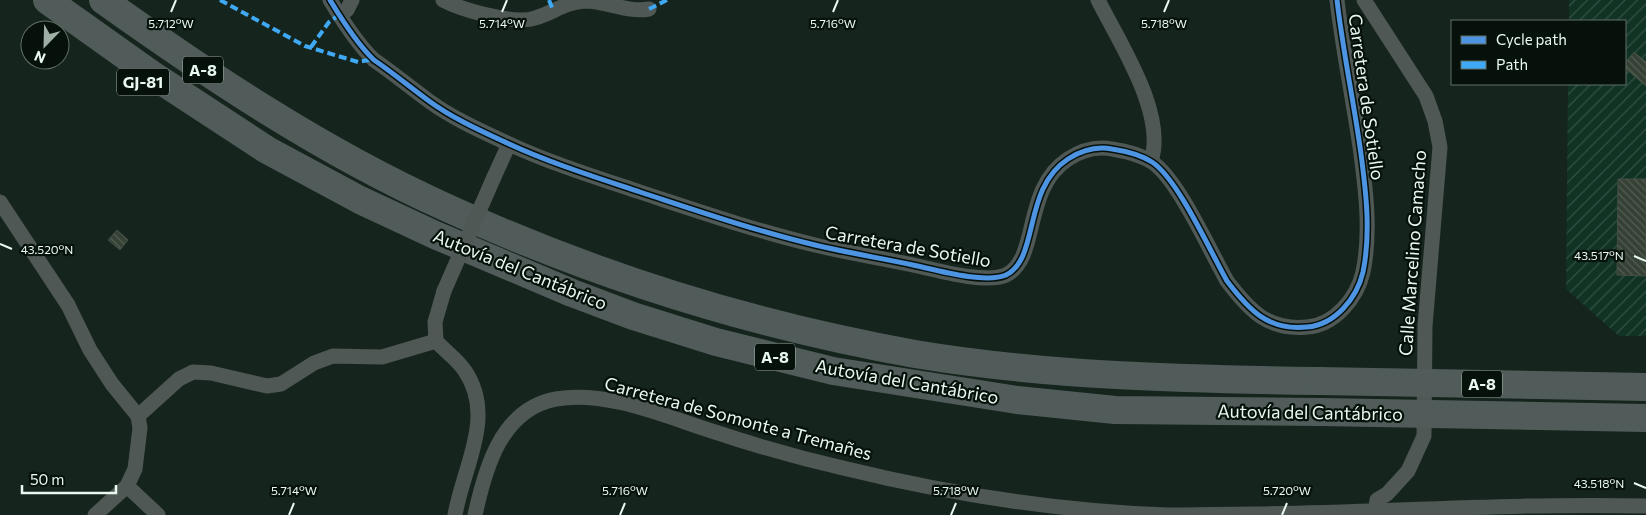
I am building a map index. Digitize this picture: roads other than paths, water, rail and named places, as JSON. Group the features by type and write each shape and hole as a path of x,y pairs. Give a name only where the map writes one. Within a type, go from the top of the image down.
{"highway":[{"name":"GJ-81","path":"28,0 136,78 213,127 267,150"},
{"name":"Autovía del Cantábrico","path":"48,0 151,74 267,150 360,200 435,236 572,293 716,342 834,371 1016,400 1115,410 1646,418"},
{"name":"Autovía del Cantábrico","path":"103,0 237,92 374,171 442,206 560,256 726,311 821,334 917,354 1005,365 1172,378 1646,387"}],"street":[{"path":"330,0 366,52 374,60 441,108 509,144 444,291 435,322 436,341 464,370 475,389 479,410 478,426 454,515"},
{"path":"339,15 347,10 352,0"},
{"path":"442,0 483,15 514,19 534,19 557,7 576,2 596,1 637,11 649,10"},
{"path":"1098,0 1152,113 1155,141 1151,161"},
{"name":"Carretera de Sotiello","path":"509,144 575,170 736,223 798,240 951,273 988,278 1002,276 1019,265 1025,252 1042,189 1048,177 1060,164 1077,153 1094,148 1124,152 1151,161 1170,178 1226,281 1256,314 1274,325 1291,328 1310,327 1330,321 1343,308 1356,289 1363,272 1367,202 1337,0"},
{"name":"Calle Marcelino Camacho","path":"1364,0 1426,96 1435,121 1440,148 1425,326 1424,436 1408,471 1387,494 1377,500 1374,512"},
{"path":"0,202 68,305 90,350 112,384 138,416 140,428 135,468 128,486 95,515"},
{"path":"138,416 179,379 193,372 211,373 267,386 280,384 314,363 332,356 382,357 436,341"},
{"name":"Carretera de Somonte a Tremañes","path":"475,515 482,485 495,447 512,423 534,406 554,399 579,397 612,400 782,453 907,484 1006,501 1061,508 1169,515 1374,512 1599,505 1646,506"},
{"path":"128,486 158,515"},
{"name":"Carretera de Somonte a Tremañes","path":"1599,505 1619,500 1646,497"}]}
